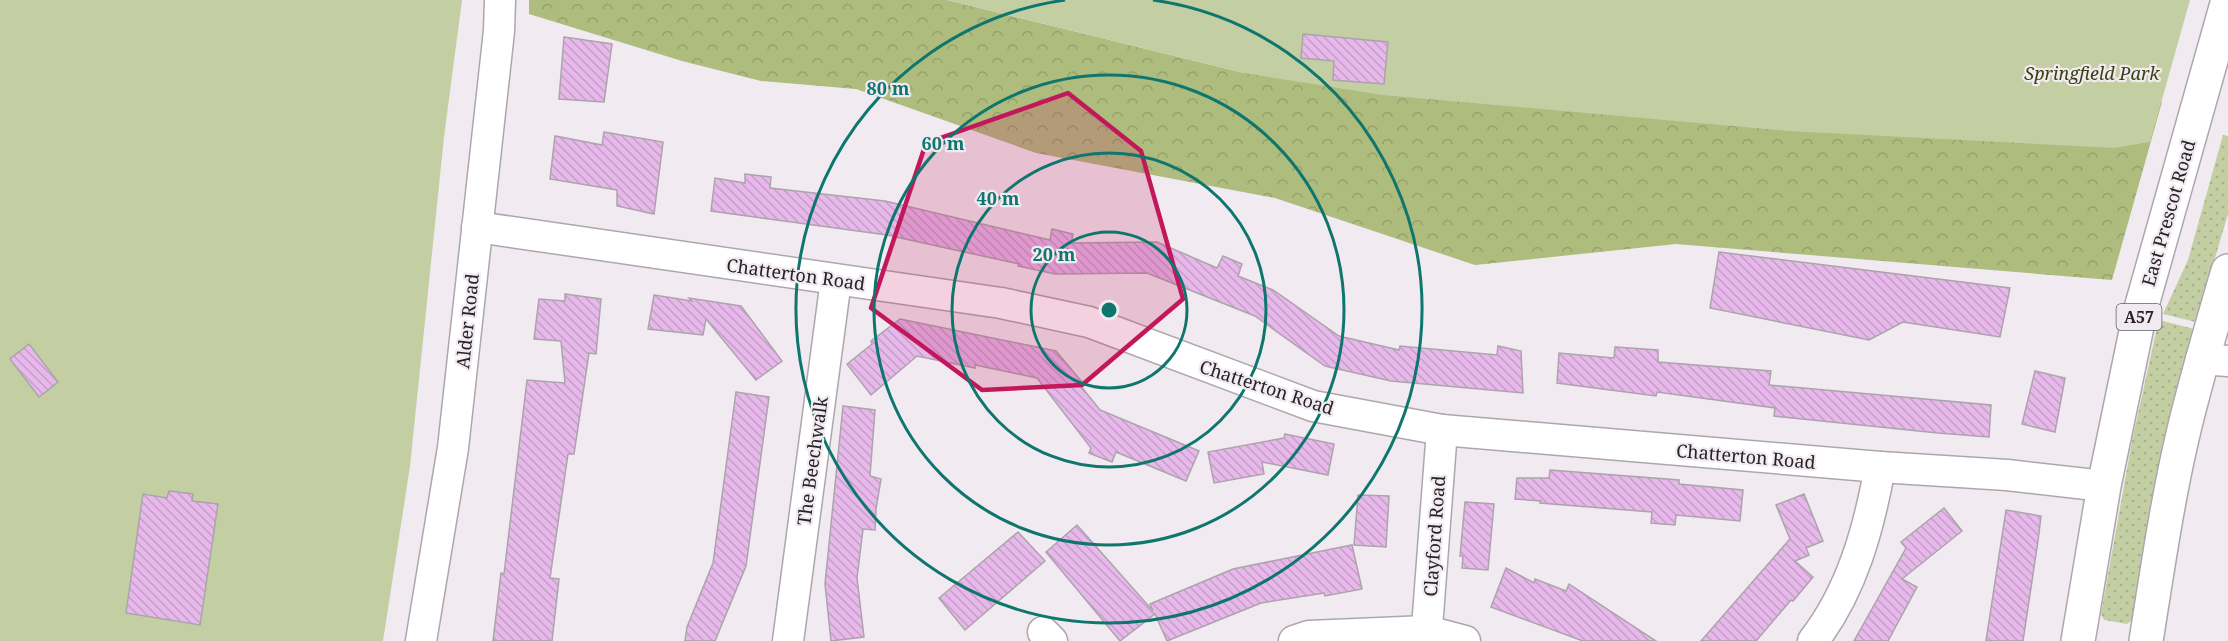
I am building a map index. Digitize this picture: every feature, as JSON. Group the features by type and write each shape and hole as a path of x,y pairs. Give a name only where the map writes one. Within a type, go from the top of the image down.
{"highway":[{"name":"East Prescot Road","path":"2078,641 2104,486 2140,312 2228,0"},
{"path":"2146,641 2164,530 2183,436 2215,360 2228,271"}],"street":[{"name":"Alder Road","path":"422,641 453,448 501,0"},
{"name":"Chatterton Road","path":"477,227 1001,303 1089,322 1313,406 1442,430 1880,468 2007,475 2104,486"},
{"name":"The Beechwalk","path":"788,641 836,280"},
{"name":"Clayford Road","path":"1426,636 1442,430"},
{"path":"1813,641 1836,607 1852,574 1871,512 1880,468"},
{"path":"1293,641 1309,636 1426,636 1465,641"}],"highlighted area":[{"path":"1068,93 1141,151 1183,299 1082,385 982,390 871,308 926,143"}],"green space":[{"path":"0,0 462,0 444,137 410,466 383,641 0,641"},
{"path":"529,0 947,0 1244,73 1671,0 2162,102 2112,280 1676,244 1475,265 1275,198 1036,153 856,89 761,81 682,61 529,14"},
{"name":"Springfield Park","path":"947,0 2190,0 2150,142 2114,148 1788,131 1382,95 1244,73"},
{"path":"2223,135 2228,136 2228,214 2196,322 2163,314 2188,260"},
{"path":"2163,321 2194,329 2167,437 2133,619 2127,624 2104,620 2101,614 2132,441 2158,323"}],"building":[{"path":"1303,34 1388,42 1384,84 1333,80 1334,61 1301,58"},
{"path":"564,37 612,44 604,102 559,99"},
{"path":"604,132 663,142 654,214 617,206 617,190 550,179 555,136 602,145"},
{"path":"745,174 771,177 770,188 885,201 1050,240 1052,229 1073,234 1071,243 1157,242 1217,268 1223,256 1242,264 1238,276 1273,290 1339,336 1399,350 1400,346 1497,355 1498,346 1521,351 1523,393 1391,381 1325,366 1255,316 1147,273 1055,274 887,235 711,211 715,178 745,183"},
{"path":"1719,252 2010,288 2000,337 1903,322 1869,340 1710,308"},
{"path":"565,294 601,299 596,354 589,353 574,454 568,454 550,578 559,579 552,641 493,641 501,573 504,574 527,380 565,383 561,341 534,339 539,299 565,301"},
{"path":"654,295 741,306 782,361 756,380 706,319 703,335 648,329"},
{"path":"900,319 1056,351 1082,382 1080,385 1100,410 1199,451 1186,481 1116,452 1112,462 1089,453 1091,448 1037,378 917,356 871,395 847,364 872,344 871,341"},
{"path":"29,344 58,382 39,397 10,359"},
{"path":"1615,347 1658,350 1658,362 1771,371 1769,385 1991,405 1989,437 1774,416 1775,408 1657,392 1656,396 1557,383 1559,353 1614,358"},
{"path":"2035,371 2065,378 2055,432 2022,424"},
{"path":"736,392 769,397 746,566 715,641 685,641 687,627 713,563"},
{"path":"843,406 875,410 870,476 881,479 875,530 863,529 857,578 864,637 831,641 825,584"},
{"path":"1285,434 1334,444 1328,475 1262,462 1264,474 1214,483 1208,452 1284,438"},
{"path":"1550,470 1679,480 1679,484 1743,490 1740,521 1676,515 1675,525 1651,523 1652,512 1515,499 1517,478 1549,478"},
{"path":"169,491 193,494 192,501 218,504 200,625 126,613 143,494 167,498"},
{"path":"1804,494 1823,541 1806,548 1809,555 1795,561 1813,577 1756,641 1701,641 1790,539 1776,505"},
{"path":"1358,495 1389,496 1386,547 1354,545"},
{"path":"1465,502 1494,504 1488,570 1462,568 1463,556 1460,556"},
{"path":"1944,508 1962,531 1902,579 1917,587 1888,641 1854,641 1906,548 1901,542"},
{"path":"2006,510 2041,516 2023,641 1986,641"},
{"path":"1077,525 1153,611 1150,604 1233,569 1352,545 1362,589 1325,596 1324,593 1261,603 1167,641 1155,614 1120,641 1046,552"},
{"path":"1018,532 1045,561 965,630 939,598"},
{"path":"1506,568 1534,583 1535,579 1566,591 1569,584 1656,641 1583,641 1491,607"}]}
